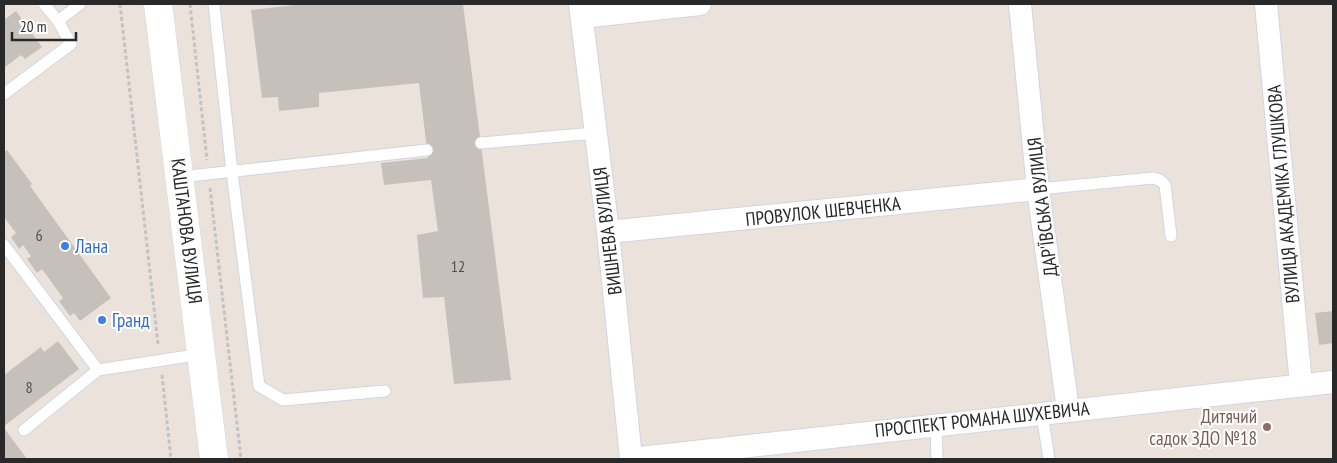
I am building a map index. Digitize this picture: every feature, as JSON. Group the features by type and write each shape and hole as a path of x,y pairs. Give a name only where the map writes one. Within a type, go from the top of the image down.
{"street":[{"name":"КАШТАНОВА ВУЛИЦЯ","path":"158,4 214,459"},
{"path":"581,10 700,4"},
{"name":"ДАР'ЇВСЬКА ВУЛИЦЯ","path":"1020,4 1038,189 1068,410"},
{"name":"ВУЛИЦЯ АКАДЕМІКА ГЛУШКОВА","path":"1266,4 1301,385"},
{"name":"ВИШНЕВА ВУЛИЦЯ","path":"581,10 608,232 631,459"},
{"name":"ПРОВУЛОК ШЕВЧЕНКА","path":"608,232 1038,189"},
{"name":"ПРОСПЕКТ РОМАНА ШУХЕВИЧА","path":"631,459 936,424 1333,382"}],"lane":[{"path":"4,94 72,44 58,21 44,4"},
{"path":"58,21 80,4"},
{"path":"214,4 232,172 260,386 283,400 384,391"},
{"path":"481,143 595,133"},
{"path":"180,177 427,150"},
{"path":"1038,189 1158,179 1165,185 1171,236"},
{"path":"4,245 98,370"},
{"path":"24,430 98,370 202,354"},
{"path":"1042,414 1049,459"},
{"path":"936,424 937,459"}],"path":[{"path":"120,4 172,459"},
{"path":"190,4 241,459"}],"building":[{"path":"303,4 463,4 511,380 454,384 444,297 423,298 417,235 438,231 431,180 384,185 381,163 428,158 419,83 319,93 319,107 279,111 278,97 262,98 251,10"},
{"path":"16,11 42,47 25,59 21,55 4,68 4,20"},
{"path":"7,150 32,184 30,186 111,298 80,321 74,313 70,316 59,301 63,298 42,269 37,273 27,259 31,256 23,245 19,249 11,237 16,233 4,217 4,152"},
{"path":"1333,311 1333,343 1319,345 1315,313"},
{"path":"58,341 79,369 4,426 4,375 41,347 44,352"},
{"path":"4,428 27,459 4,459"}],"place":[{"name":"Лана","path":"65,246"},
{"name":"Гранд","path":"102,320"},
{"name":"Дитячий садок ЗДО №18","path":"1267,427"}]}
